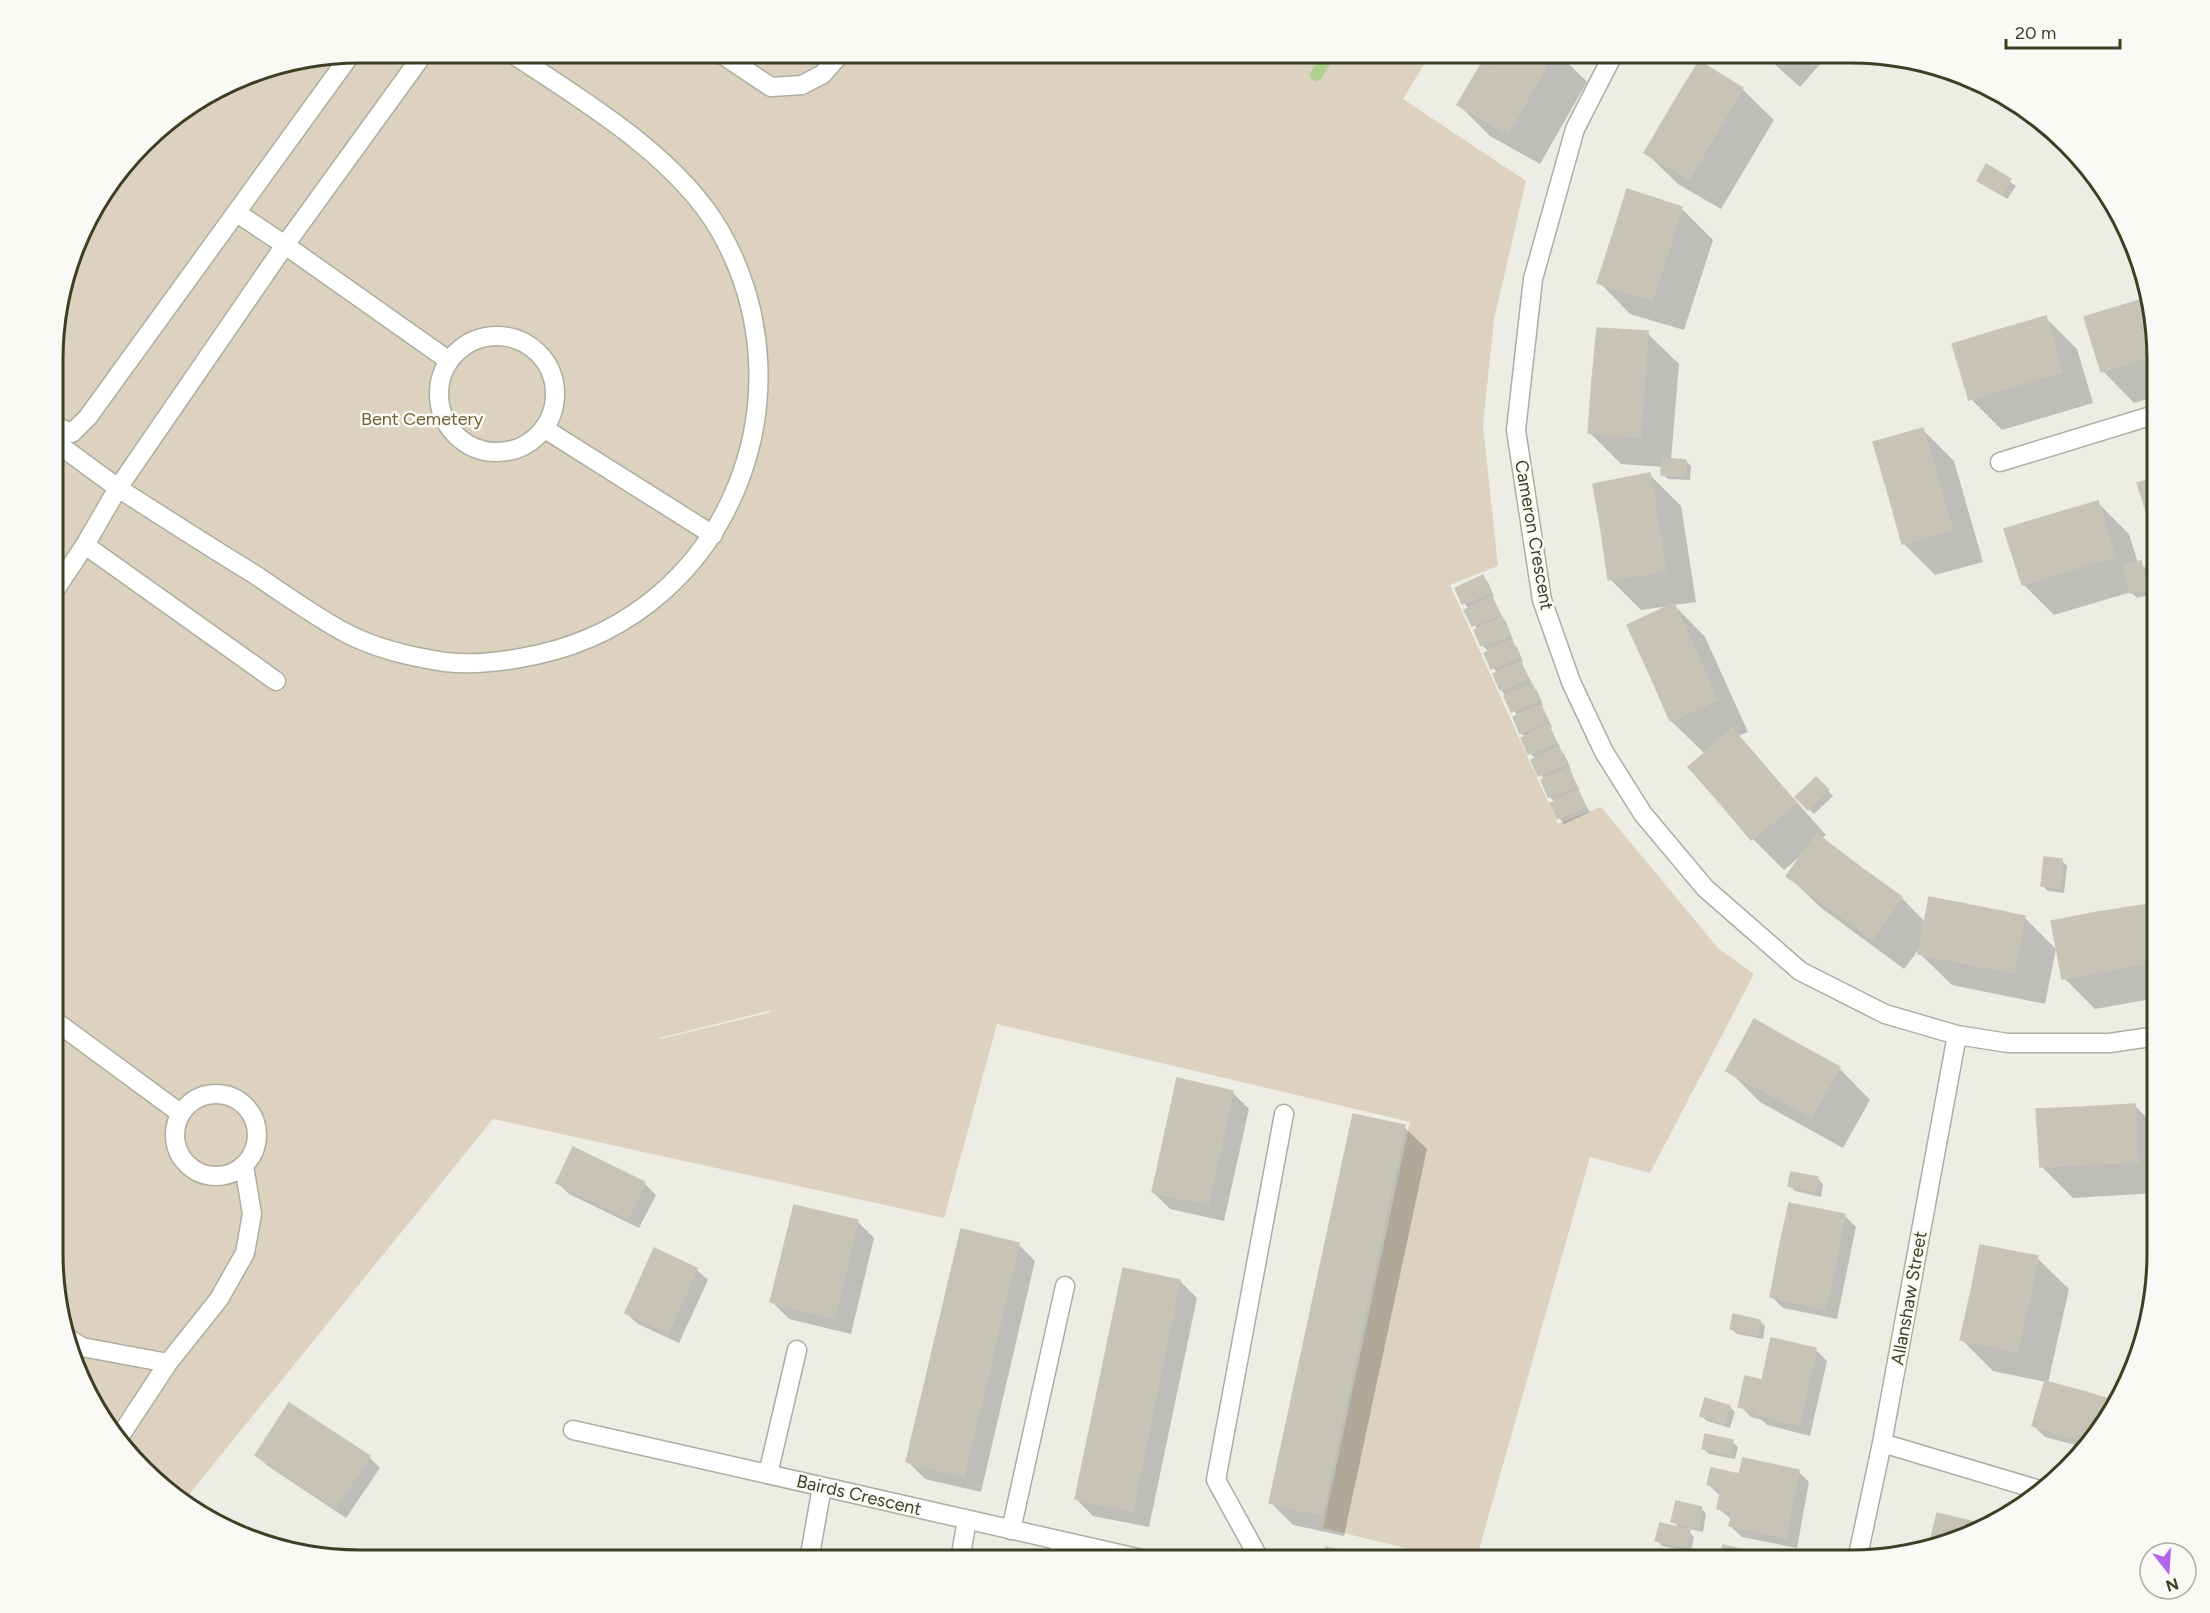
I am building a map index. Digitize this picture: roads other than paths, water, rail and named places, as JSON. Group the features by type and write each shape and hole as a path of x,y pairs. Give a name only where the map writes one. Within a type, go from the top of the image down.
{"street":[{"path":"63,578 118,488 413,63"},
{"path":"63,443 118,488 348,634 395,652 448,662 502,662 569,647 620,624 675,581 713,535 735,494 755,435 760,378 755,324 742,277 719,230 687,186 633,138 527,63"},
{"path":"735,63 771,87 802,85 823,74 832,63"},
{"name":"Cameron Crescent","path":"1609,63 1575,129 1533,279 1516,430 1542,600 1571,682 1604,752 1637,805 1705,888 1800,971 1885,1014 1957,1035 2008,1043 2110,1043 2147,1037"},
{"path":"63,439 88,417 344,64"},
{"path":"237,213 448,360"},
{"path":"493,335 519,340 541,355 554,378 555,404 545,429 525,446 500,453 474,449 452,434 440,411 438,385 448,360 468,343 493,335"},
{"path":"2000,462 2147,417"},
{"path":"545,429 713,535"},
{"path":"85,545 276,681"},
{"path":"63,1027 180,1113"},
{"name":"Allanshaw Street","path":"1859,1550 1882,1443 1957,1035"},
{"path":"205,1095 231,1096 246,1107 255,1120 258,1135 256,1147 244,1166 225,1176 206,1176 188,1167 176,1150 176,1122 180,1113 190,1102 205,1095"},
{"path":"1254,1550 1216,1480 1284,1114"},
{"path":"123,1432 168,1363 219,1299 245,1253 252,1214 244,1166"},
{"path":"1011,1530 1065,1286"},
{"path":"78,1344 168,1363"},
{"path":"768,1474 797,1350"},
{"name":"Bairds Crescent","path":"573,1430 1101,1550"},
{"path":"1882,1443 2032,1488"},
{"path":"811,1550 822,1486"},
{"path":"962,1550 967,1520"},
{"path":"1060,1550 1061,1541"}],"waterway":[{"path":"1316,75 1324,63"}],"park label":[{"name":"Bent Cemetery","path":"422,419"}]}
